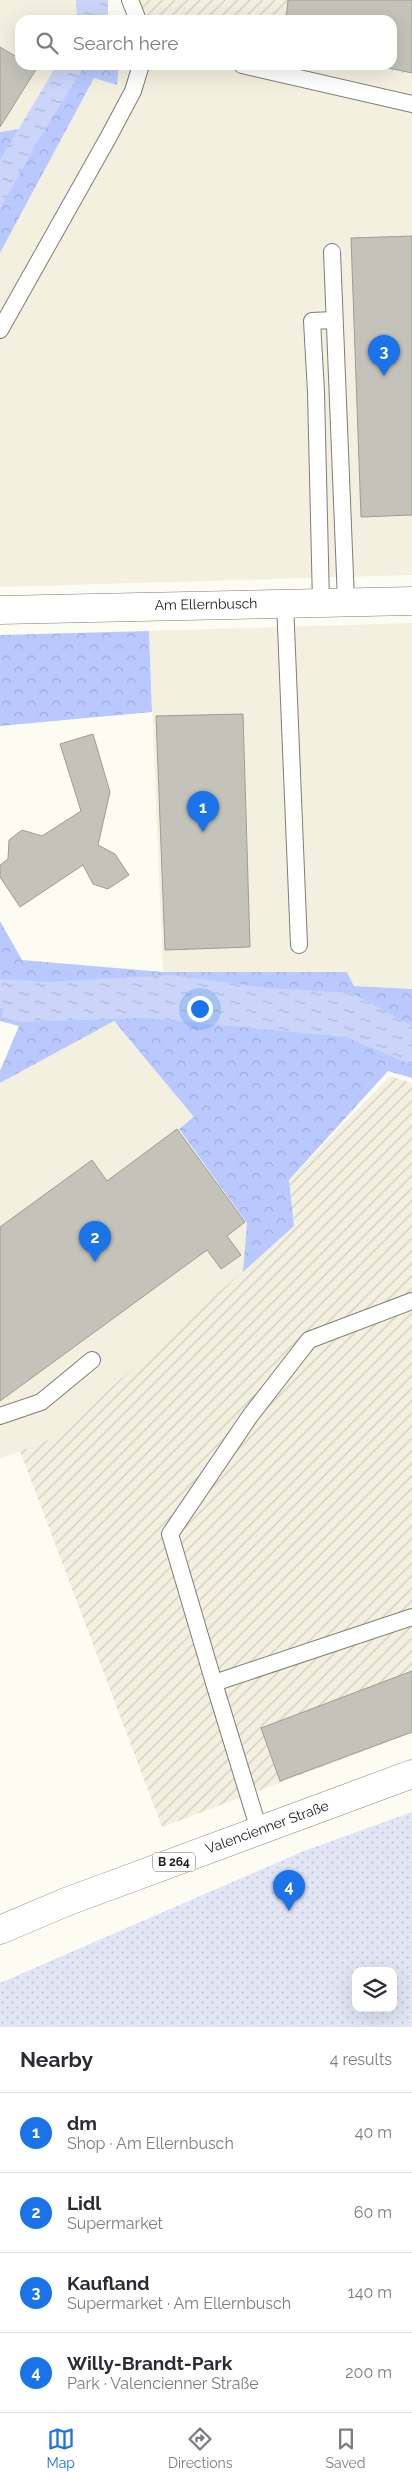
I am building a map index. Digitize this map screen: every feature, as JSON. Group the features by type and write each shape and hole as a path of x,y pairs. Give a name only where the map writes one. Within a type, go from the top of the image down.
{"main road":[{"name":"Am Ellernbusch","path":"0,610 286,602 412,601"},
{"name":"Valencienner Straße","path":"0,1930 66,1902 412,1774"},
{"name":"Valencienner Straße","path":"0,1910 66,1902"}],"lane":[{"path":"130,0 136,15"},
{"path":"0,330 108,138 133,91 139,70"},
{"path":"264,70 412,104"},
{"path":"332,252 334,320 333,602"},
{"path":"333,602 312,321 334,320"},
{"path":"286,602 299,945"},
{"path":"259,1830 170,1534 250,1416 309,1340 412,1301"},
{"path":"0,1416 41,1402 92,1360"},
{"path":"214,1683 412,1617"}],"shaded area":[{"path":"0,0 76,0 79,15 15,15 15,70 54,70 19,129 0,132"},
{"path":"138,0 412,0 412,75 386,70 397,70 397,15 147,15"},
{"path":"118,70 386,70 412,75 412,575 0,587 0,253 94,78 117,85"},
{"path":"412,623 412,989 354,986 347,972 163,972 149,631"},
{"path":"113,1021 195,1117 179,1130 248,1223 243,1272 55,1437 0,1459 0,1083"},
{"path":"390,1076 412,1083 412,1733 162,1827 20,1451 55,1437 294,1226 289,1180"},
{"path":"412,1812 412,2027 0,2027 0,1983 304,1851"}],"green space":[{"path":"54,70 118,70 117,85 94,78 0,253 0,132 19,129"},
{"path":"149,631 152,712 0,726 0,635"},
{"path":"0,921 22,960 163,972 347,972 354,986 412,989 412,1078 388,1071 289,1180 294,1226 243,1272 247,1223 179,1129 194,1117 114,1021 0,1083 0,1071 19,1026 0,1021"}],"water":[{"path":"76,0 108,0 108,15 77,15"},
{"path":"54,70 82,70 38,141 0,209 0,160"},
{"path":"170,975 269,988 352,993 412,1026 412,1065 346,1037 142,1018 22,1022 1,1018 4,1009 0,1008 0,979 49,982"}],"building":[{"path":"288,0 412,0 412,73 397,70 397,15 286,15"},
{"path":"0,47 15,56 15,70 36,70 0,127"},
{"path":"412,236 412,515 361,517 351,238"},
{"path":"243,714 250,947 165,950 156,716"},
{"path":"93,734 110,792 98,845 115,854 129,875 108,889 93,884 83,865 20,907 0,877 0,865 8,859 9,840 22,830 42,836 81,811 60,744"},
{"path":"177,1129 245,1222 227,1236 241,1255 221,1269 207,1250 0,1401 0,1227 92,1160 107,1181"},
{"path":"412,1671 412,1732 280,1781 261,1728"}],"place":[{"name":"Kaufland","path":"384,376"},
{"name":"dm","path":"203,832"},
{"name":"Lidl","path":"95,1262"},
{"name":"Willy-Brandt-Park","path":"289,1911"}]}
